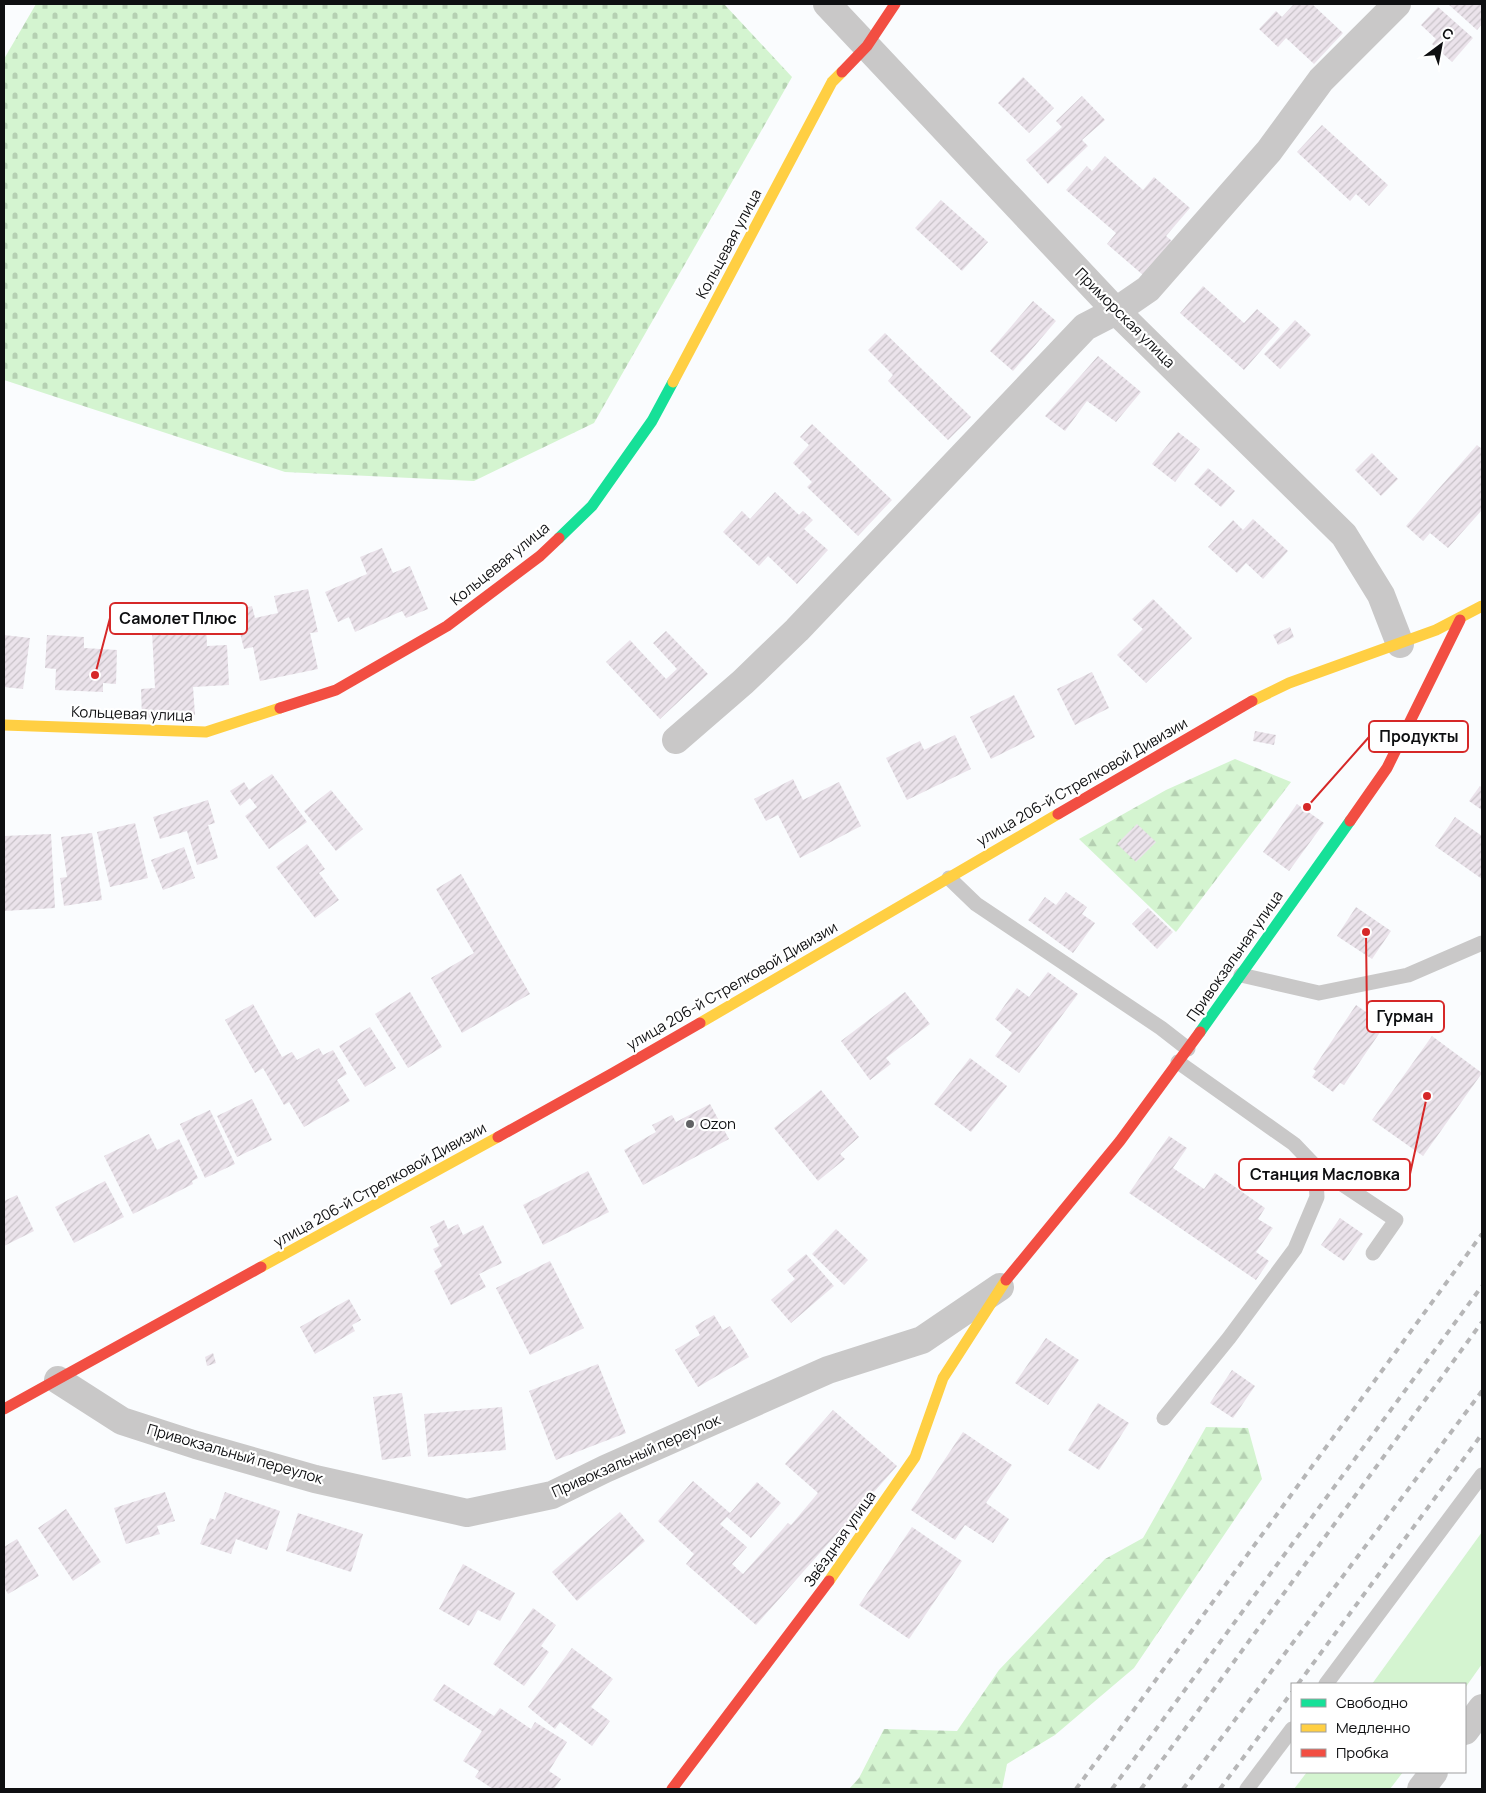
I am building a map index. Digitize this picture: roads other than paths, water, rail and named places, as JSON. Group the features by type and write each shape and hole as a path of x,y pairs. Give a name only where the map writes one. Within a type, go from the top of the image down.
{"street":[{"name":"Приморская улица","path":"827,4 1116,311 1344,535 1381,595 1400,644"},
{"name":"Кольцевая улица","path":"4,725 206,732 336,690 447,626 540,556 592,506 652,421 832,82 867,46 896,4"},
{"path":"676,740 797,630 1085,327 1116,311 1148,289 1269,151 1321,80 1397,4"},
{"name":"улица 206-й Стрелковой Дивизии","path":"4,1409 613,1073 1254,700 1288,683 1400,644 1460,620 1482,606"},
{"name":"Привокзальная улица","path":"1000,1287 1120,1141 1188,1049 1388,768 1460,620"},
{"name":"Привокзальный переулок","path":"58,1380 122,1420 186,1442 315,1479 466,1513 552,1495 605,1469 828,1370 922,1340 1000,1287"},
{"name":"Звёздная улица","path":"672,1789 846,1559 916,1457 942,1378 1000,1287"},
{"path":"1466,1730 1482,1708"},
{"path":"1421,1789 1433,1773"}],"lane":[{"path":"948,878 976,904 1153,1023 1188,1049"},
{"path":"1241,974 1319,993 1408,976 1482,943"},
{"path":"1178,1062 1294,1144 1315,1166 1396,1220 1373,1253"},
{"path":"1164,1418 1229,1338 1295,1249 1317,1197 1315,1166"},
{"path":"1327,1683 1482,1475"},
{"path":"1247,1789 1291,1730"}],"railway":[{"path":"1076,1789 1482,1234"},
{"path":"1112,1789 1482,1286"},
{"path":"1141,1789 1482,1322"},
{"path":"1183,1789 1482,1391"},
{"path":"1299,1683 1482,1434"},
{"path":"1220,1789 1291,1693"}],"place":[{"name":"Самолет Плюс","path":"95,675"},
{"name":"Продукты","path":"1307,807"},
{"name":"Гурман","path":"1366,932"},
{"name":"Станция Масловка","path":"1427,1096"},
{"name":"Ozon","path":"690,1124"}]}
